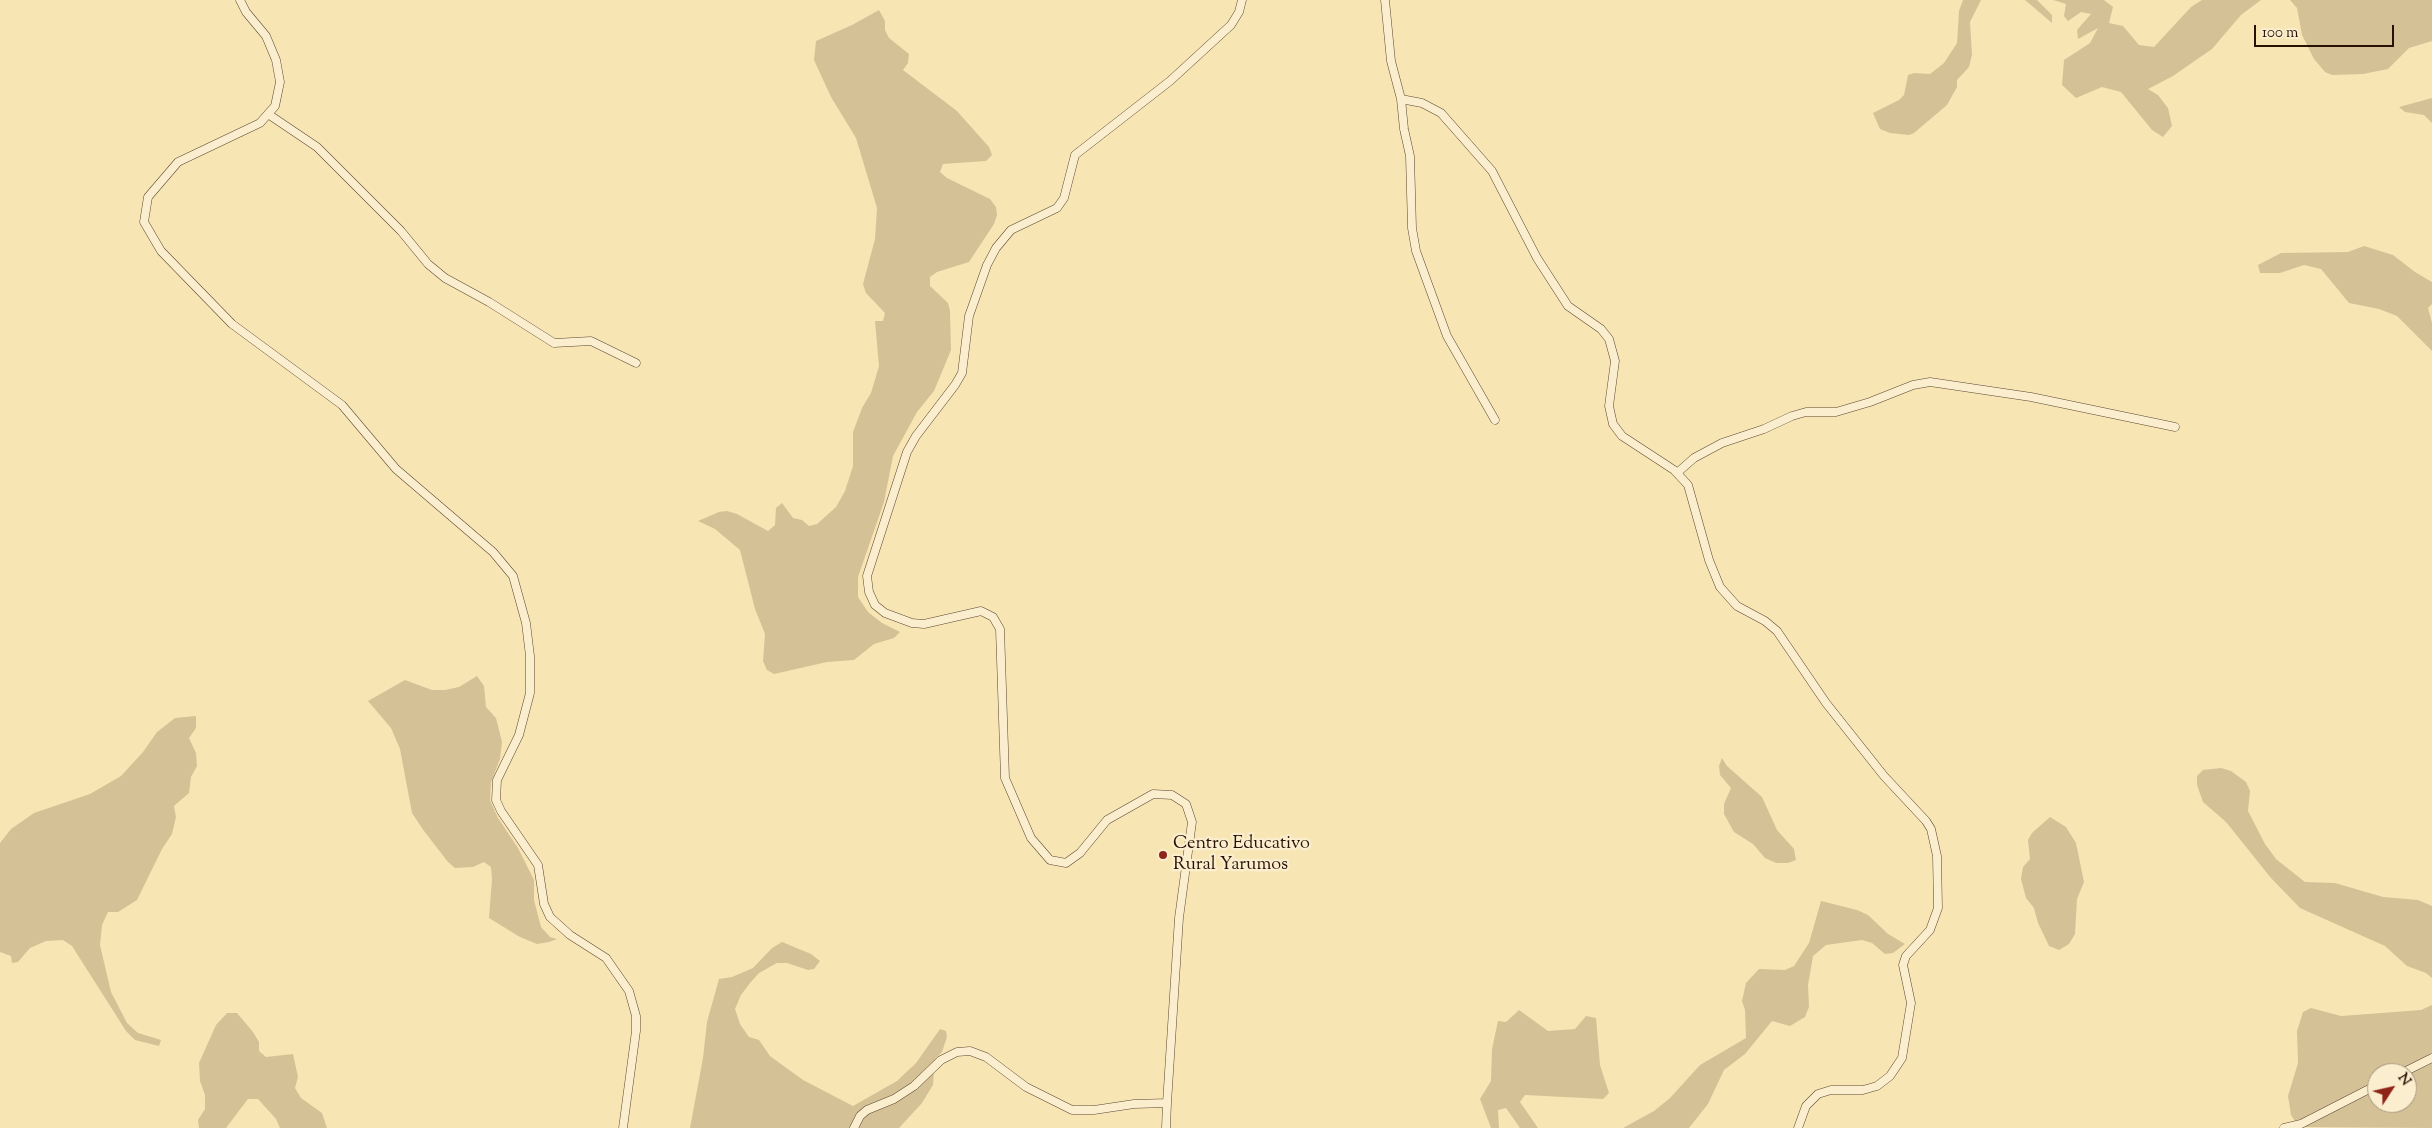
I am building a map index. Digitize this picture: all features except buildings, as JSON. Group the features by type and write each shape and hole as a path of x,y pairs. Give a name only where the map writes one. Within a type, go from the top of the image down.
{"street":[{"path":"240,0 246,12 266,36 276,60 280,82 275,106 260,123 178,162 148,197 144,222 161,252 232,324 342,405 396,469 494,552 513,576 526,623 530,656 530,693 519,735 498,780 496,800 501,811 538,865 544,904 550,917 570,936 606,958 629,990 636,1016 636,1031 623,1128"},
{"path":"1166,1128 1179,918 1192,822 1186,804 1172,795 1153,794 1107,820 1080,853 1066,863 1050,860 1031,838 1005,778 1000,629 993,618 980,612 924,624 912,623 885,613 875,605 869,592 867,576 907,452 916,436 962,373 969,316 986,265 996,248 1011,230 1057,208 1064,198 1075,155 1170,81 1231,25 1239,12 1242,0"},
{"path":"1385,0 1391,61 1401,99 1404,129 1410,156 1412,228 1419,264 1447,336 1495,420"},
{"path":"1401,99 1422,103 1441,113 1492,171 1537,258 1568,306 1601,329 1609,339 1615,361 1609,406 1613,424 1622,436 1677,473 1692,490 1710,560 1725,594 1737,606 1765,621 1777,631 1826,704 1895,790 1926,821 1936,847 1937,914 1930,930 1906,956 1903,965 1911,1003 1904,1052 1899,1064 1887,1079 1870,1088 1831,1090 1818,1094 1806,1106 1798,1128"},
{"path":"268,114 317,147 401,231 428,264 445,278 489,302 554,343 591,341 636,362"},
{"path":"1677,473 1694,458 1722,443 1764,429 1792,416 1806,412 1836,412 1870,402 1913,384 1930,382 2031,397 2175,427"},
{"path":"854,1128 860,1116 867,1110 894,1099 914,1086 941,1060 957,1052 970,1051 986,1057 1026,1087 1072,1110 1094,1110 1134,1104 1167,1103"},
{"path":"2417,1066 2432,1058"},
{"path":"2284,1128 2301,1124 2367,1091"}],"shaded area":[{"path":"1963,0 1981,0 1970,22 1972,55 1969,67 1957,80 1957,87 1947,105 1914,133 1909,135 1890,133 1880,129 1873,113 1899,100 1904,95 1908,75 1914,73 1930,74 1944,63 1957,43 1959,11"},
{"path":"2025,0 2037,0 2052,15 2052,23"},
{"path":"2053,0 2104,0 2113,7 2109,23 2123,26 2139,45 2154,47 2191,7 2202,0 2261,0 2241,15 2212,49 2173,76 2148,89 2158,95 2168,108 2172,126 2163,137 2152,130 2121,92 2102,87 2076,98 2062,85 2064,60 2090,43 2098,28 2078,39 2077,30 2091,14 2081,12 2068,21 2064,16 2066,4"},
{"path":"2290,0 2432,0 2432,41 2409,48 2388,69 2363,74 2332,75 2325,72 2314,59 2302,35 2297,8"},
{"path":"879,10 885,21 885,30 889,38 909,54 908,63 903,70 957,111 989,147 992,155 986,161 943,164 940,172 947,178 990,199 996,207 997,215 994,224 969,262 937,272 930,277 930,286 948,303 951,350 934,391 917,412 893,456 884,502 858,577 858,597 868,612 882,623 900,632 894,638 874,644 854,660 827,662 774,674 767,670 763,661 765,634 755,609 740,550 715,529 698,521 719,512 727,511 737,514 768,531 775,525 776,508 782,503 793,518 802,520 809,526 817,524 836,507 845,491 853,466 853,432 862,408 871,393 879,366 875,321 883,321 885,313 866,293 863,284 875,239 877,208 856,138 831,97 814,60 816,41 852,25"},
{"path":"2432,98 2432,123 2424,115 2405,112 2399,107"},
{"path":"2364,246 2393,255 2432,282 2432,304 2428,308 2432,323 2432,351 2397,316 2379,309 2349,303 2321,269 2304,265 2280,273 2260,273 2258,265 2281,253 2348,252"},
{"path":"477,676 484,686 486,707 496,718 502,742 500,759 491,782 490,800 498,818 518,848 534,880 534,900 541,927 550,937 557,939 549,942 537,944 520,937 489,918 491,867 484,862 473,867 455,868 448,862 424,831 412,813 400,749 391,728 368,701 405,680 432,690 445,690 459,687"},
{"path":"196,716 196,728 189,738 196,753 197,766 191,777 189,793 174,806 176,817 172,834 162,849 137,900 118,912 108,912 102,925 100,945 111,992 127,1023 138,1033 161,1040 159,1046 135,1040 126,1031 72,946 63,940 46,941 30,948 18,962 12,963 11,956 0,952 0,843 11,829 34,813 90,794 121,776 143,752 157,732 175,718"},
{"path":"1722,758 1727,766 1762,797 1777,830 1794,849 1796,860 1788,863 1776,863 1765,858 1753,844 1734,832 1724,814 1724,804 1731,788 1720,775 1719,766"},
{"path":"2221,768 2231,771 2246,782 2250,791 2248,811 2265,844 2276,859 2305,882 2335,883 2383,897 2418,900 2432,906 2432,978 2426,973 2407,966 2385,946 2300,908 2271,878 2226,822 2203,802 2197,785 2197,776 2203,770"},
{"path":"2050,817 2066,827 2076,843 2084,882 2077,899 2075,934 2069,944 2059,950 2049,946 2038,923 2034,908 2026,898 2021,879 2023,867 2030,859 2028,840 2032,833"},
{"path":"1821,901 1857,910 1868,915 1888,934 1905,944 1893,953 1885,954 1872,943 1862,940 1826,945 1813,956 1808,985 1809,1007 1805,1017 1790,1026 1772,1021 1745,1054 1724,1070 1708,1104 1689,1128 1623,1128 1654,1111 1670,1098 1700,1065 1746,1038 1745,1010 1742,1001 1746,983 1759,969 1785,970 1794,966 1809,943"},
{"path":"782,942 811,954 820,961 814,969 808,970 787,963 777,963 759,973 741,995 735,1009 740,1024 749,1037 759,1040 770,1056 803,1080 853,1106 897,1081 916,1063 940,1029 946,1031 947,1037 942,1052 935,1059 933,1085 922,1103 899,1128 690,1128 703,1058 707,1022 719,979 732,977 753,968 772,948"},
{"path":"2432,1005 2432,1128 2299,1127 2291,1115 2288,1096 2298,1063 2297,1031 2303,1012 2311,1008 2341,1016 2421,1010"},
{"path":"1519,1010 1548,1031 1575,1029 1586,1016 1596,1018 1600,1065 1609,1093 1603,1099 1525,1095 1520,1102 1538,1128 1520,1128 1506,1108 1498,1110 1499,1128 1491,1128 1480,1099 1491,1081 1492,1049 1498,1021 1506,1022"},
{"path":"227,1013 237,1013 253,1032 259,1042 259,1051 266,1057 293,1054 298,1077 295,1088 301,1098 322,1113 327,1128 280,1128 276,1119 258,1099 248,1099 226,1128 199,1128 198,1120 205,1109 205,1095 200,1081 199,1063 216,1025"}],"place":[{"name":"Centro Educativo Rural Yarumos","path":"1163,855"}]}
